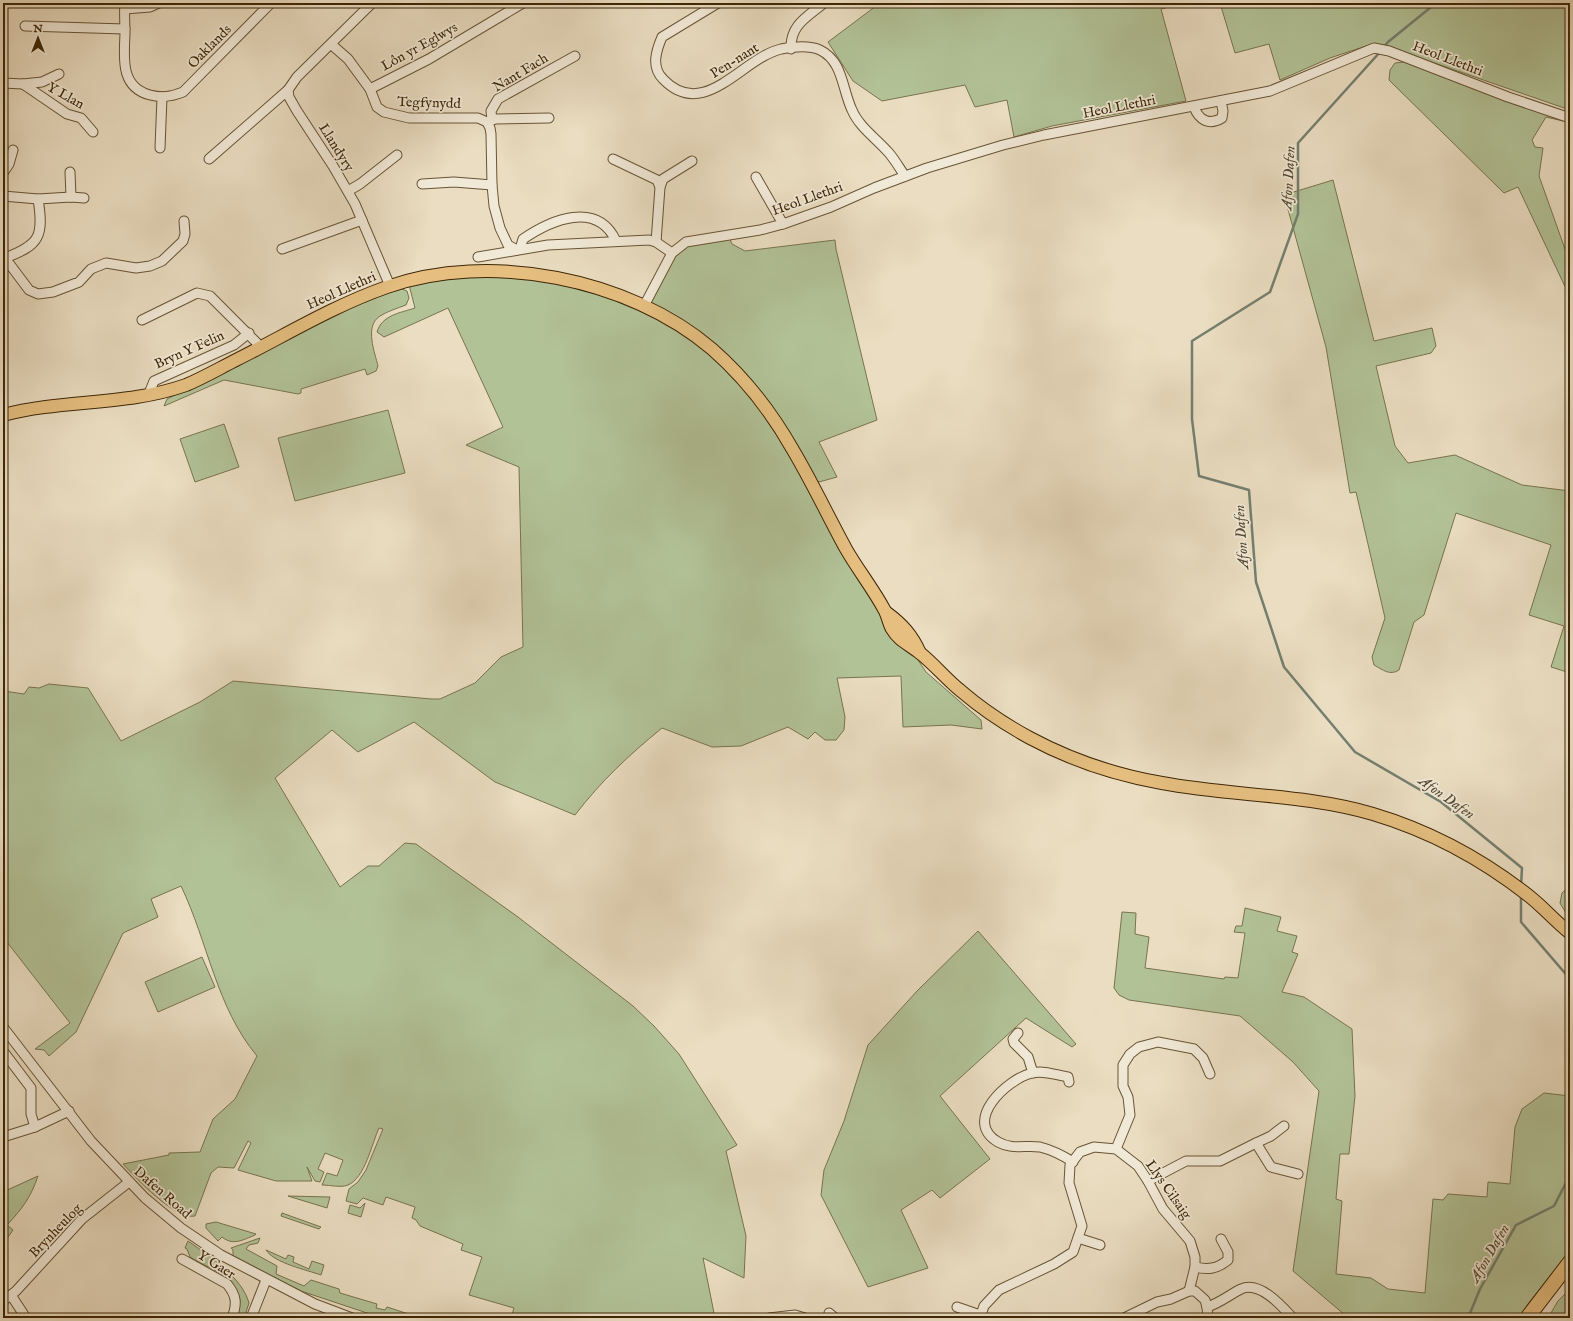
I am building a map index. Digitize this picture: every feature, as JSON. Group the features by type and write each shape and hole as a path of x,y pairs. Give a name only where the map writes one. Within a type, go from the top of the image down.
{"highway":[{"path":"1527,1318 1570,1262"}],"main road":[{"name":"Heol Llethri","path":"3,415 25,409 51,405 122,400 148,396 191,383 342,304 390,286 450,273 501,271 555,277 599,288 644,306"},
{"path":"644,306 670,320 708,346 736,372 792,447 847,552 887,613 906,629 915,641 920,653 960,691 994,716 1033,739 1110,771 1163,784 1328,804 1368,813 1411,827 1448,843 1485,865 1531,898 1569,934"}],"street":[{"path":"125,6 150,7 159,3"},
{"name":"Oaklands","path":"125,6 124,66 129,80 141,92 162,97 173,96 182,92 271,3"},
{"path":"209,159 288,90 297,77 332,45 372,3"},
{"name":"Lôn yr Eglwys","path":"370,89 429,59 524,3"},
{"name":"Pen-nant","path":"718,3 662,37 654,60 660,76 672,88 689,94 714,89 770,54 781,49 808,47 829,55 838,68 852,111 863,127 891,155 905,176"},
{"path":"791,49 790,38 795,27 824,3"},
{"path":"25,26 125,29"},
{"name":"Tegfynydd","path":"332,45 348,59 370,89 377,107 392,115 410,118 471,117 489,121 549,118"},
{"name":"Heol Llethri","path":"644,306 672,253 686,242 760,230 783,224 831,207 905,176 954,159 1037,137 1270,91 1374,48 1389,51 1508,97 1570,118"},
{"name":"Nant Fach","path":"489,121 491,111 498,99 575,56"},
{"name":"Y Llan","path":"3,83 23,84 42,82 59,74"},
{"name":"Y Llan","path":"23,84 67,114 81,118 93,132"},
{"name":"Llandyry","path":"288,90 289,97 297,111 348,191 390,286"},
{"path":"160,148 162,97"},
{"path":"1194,107 1201,118 1208,122 1216,122 1222,118 1223,111 1221,101"},
{"path":"489,121 491,134 492,185 500,228 508,245 518,249"},
{"path":"3,173 9,164 13,150"},
{"path":"348,191 360,184 397,155"},
{"path":"613,159 657,180 660,187"},
{"path":"656,242 660,187 662,179 692,161"},
{"path":"70,172 71,196"},
{"path":"756,177 783,224"},
{"path":"422,184 454,182 492,185"},
{"path":"3,196 38,199 71,196 84,198"},
{"path":"38,199 42,224 38,238 24,251 4,258 29,290 38,294 53,292 79,282 91,269 106,263 136,268 150,266 162,261 183,241 185,234 184,221"},
{"path":"518,249 522,239 536,230 572,217 585,216 597,220 612,232 616,241"},
{"path":"282,249 362,220"},
{"path":"478,257 548,245 649,240 656,242 672,253"},
{"name":"Bryn Y Felin","path":"142,320 197,293 210,296 262,347"},
{"name":"Bryn Y Felin","path":"148,396 154,381 234,345 249,333"},
{"name":"Dafen Road","path":"3,1027 95,1146 145,1198 181,1228 221,1255 266,1280 315,1304 352,1318"},
{"path":"1018,1033 1013,1039 1014,1043 1028,1057 1033,1073"},
{"path":"957,1307 980,1316 984,1306 999,1290 1054,1264 1073,1252 1082,1226 1070,1183 1070,1165 1080,1152 1094,1147 1116,1149 1130,1115 1128,1097 1123,1086 1123,1065 1130,1054 1139,1047 1158,1042 1194,1049 1203,1058 1210,1074"},
{"path":"3,1051 31,1088 31,1114 35,1127"},
{"path":"1069,1082 1068,1077 1044,1072 1033,1073 1015,1080 997,1094 986,1110 985,1123 988,1133 997,1142 1011,1147 1039,1147 1057,1152 1073,1162"},
{"path":"3,1137 35,1127 69,1111"},
{"path":"1148,1182 1186,1161 1220,1161 1271,1136 1284,1126"},
{"path":"1256,1143 1271,1167 1298,1174"},
{"name":"Llys Cilsaig","path":"1116,1149 1138,1166 1163,1209 1190,1241 1195,1257 1195,1267 1189,1291"},
{"name":"Brynheulog","path":"3,1300 16,1292 82,1219 129,1182"},
{"path":"1078,1238 1100,1245"},
{"path":"1195,1267 1211,1269 1228,1260 1228,1252 1221,1239"},
{"name":"Y Gaer","path":"182,1259 227,1284 233,1291 236,1300 232,1318"},
{"path":"251,1318 266,1280"},
{"path":"1207,1307 1218,1303 1242,1288 1256,1288 1280,1304 1291,1316"},
{"path":"1129,1317 1157,1302 1171,1299 1195,1290 1205,1300 1208,1318"},
{"path":"11,1295 26,1318"},
{"path":"769,1318 794,1315 805,1318"}],"green space":[{"path":"880,3 1185,3 1161,9 1186,101 1052,126 1014,137 1007,100 975,107 965,85 882,101 853,81 828,42"},
{"path":"1220,3 1570,3 1570,110 1388,47 1369,45 1330,58 1280,80 1269,44 1235,53"},
{"path":"1404,62 1558,114 1563,121 1546,117 1532,140 1535,147 1543,148 1539,176 1570,263 1570,297 1518,187 1504,193 1389,80 1390,70 1395,63"},
{"path":"1333,180 1374,341 1432,328 1436,346 1431,353 1376,366 1395,446 1408,463 1455,455 1522,485 1570,491 1570,673 1551,667 1564,626 1529,615 1551,545 1456,513 1424,615 1414,622 1399,670 1396,672 1390,672 1374,665 1372,657 1385,618 1356,492 1350,493 1326,347 1284,195"},
{"path":"728,235 732,244 745,251 835,240 877,420 819,442 837,477 819,482 813,477 887,613 926,672 981,720 982,729 951,725 903,727 901,676 837,678 845,717 844,730 836,740 825,740 815,732 808,739 788,727 741,746 712,747 662,728 616,769 575,815 495,782 414,722 358,752 332,730 275,778 340,887 368,866 379,866 405,843 416,844 518,917 633,1006 654,1026 679,1054 737,1145 726,1151 746,1236 744,1278 703,1258 715,1318 511,1318 514,1308 469,1295 482,1257 461,1250 463,1244 420,1226 416,1220 412,1218 415,1207 386,1197 383,1205 363,1198 357,1204 346,1201 349,1189 358,1182 366,1170 383,1129 379,1128 363,1168 354,1181 348,1185 322,1185 327,1173 337,1176 343,1160 325,1153 318,1169 324,1172 320,1182 315,1181 307,1167 312,1181 276,1181 238,1170 251,1143 248,1141 234,1168 218,1167 211,1173 195,1216 187,1216 177,1212 157,1197 123,1164 169,1155 169,1153 200,1152 213,1119 235,1099 257,1056 243,1037 222,995 181,886 151,899 158,917 123,933 76,1032 49,1056 44,1050 35,1049 70,1023 3,937 4,691 24,694 29,687 39,688 49,684 88,688 121,741 200,702 233,681 431,699 440,699 475,683 501,657 523,647 519,467 466,445 503,427 448,308 384,337 377,332 379,326 387,318 415,308 408,281 450,273 555,277 643,306 672,253 686,242"},
{"path":"402,289 407,291 409,298 406,305 380,316 375,320 373,326 372,340 378,366 376,371 367,375 365,369 301,389 301,393 298,394 224,380 164,406 167,399 371,298"},
{"path":"388,410 405,473 295,501 278,438"},
{"path":"224,424 239,467 195,482 180,439"},
{"path":"1570,886 1570,920 1560,903 1562,893"},
{"path":"1245,908 1281,917 1277,931 1297,936 1292,952 1298,954 1282,992 1304,997 1352,1029 1355,1096 1349,1154 1340,1154 1336,1199 1342,1201 1336,1274 1371,1278 1388,1289 1425,1293 1433,1199 1443,1200 1448,1194 1487,1197 1488,1182 1510,1184 1515,1127 1522,1109 1544,1093 1570,1096 1570,1250 1528,1304 1520,1318 1343,1318 1345,1315 1293,1271 1319,1091 1293,1062 1240,1016 1129,1000 1119,995 1114,988 1122,912 1136,913 1135,934 1149,937 1145,968 1224,979 1225,977 1238,978 1245,933 1234,932 1236,926 1242,926"},
{"path":"978,931 1076,1044 1072,1047 1026,1018 940,1096 990,1159 940,1198 932,1190 901,1210 928,1268 868,1287 821,1195 824,1170 844,1121 868,1045 917,991"},
{"path":"202,957 215,987 158,1012 145,982"},
{"path":"38,1176 26,1202 7,1225 13,1230 3,1244 3,1192"},
{"path":"288,1196 330,1197 327,1208"},
{"path":"365,1203 361,1217 348,1213 350,1205 360,1208"},
{"path":"282,1213 321,1227 319,1229 281,1216"},
{"path":"216,1222 256,1234 246,1239 234,1242 226,1240 222,1237 218,1241 206,1228 206,1224"},
{"path":"260,1238 258,1243 249,1245 246,1249 277,1266 276,1274 304,1286 311,1280 339,1289 340,1293 377,1304 376,1308 385,1310 387,1307 421,1318 382,1318 301,1291 233,1256 233,1250 231,1248"},
{"path":"188,1241 224,1268 239,1284 249,1303 244,1318 236,1318 239,1305 238,1294 234,1286 228,1279 219,1273 190,1257 187,1249 185,1248"},
{"path":"266,1250 286,1259 288,1255 294,1257 293,1262 309,1269 312,1261 324,1265 321,1275 276,1259"},
{"path":"1570,1289 1570,1318 1548,1318 1558,1301"}],"waterway":[{"name":"Afon Dafen","path":"1383,48 1388,42 1436,3"},
{"name":"Afon Dafen","path":"1380,52 1298,143 1298,214 1270,292 1192,341 1192,419 1199,476 1249,490 1256,582 1284,667 1355,752 1441,802 1522,868 1521,886"},
{"name":"Afon Dafen","path":"1521,895 1521,922 1570,979"},
{"name":"Afon Dafen","path":"1468,1318 1480,1289 1516,1225 1554,1206 1570,1175"}]}
